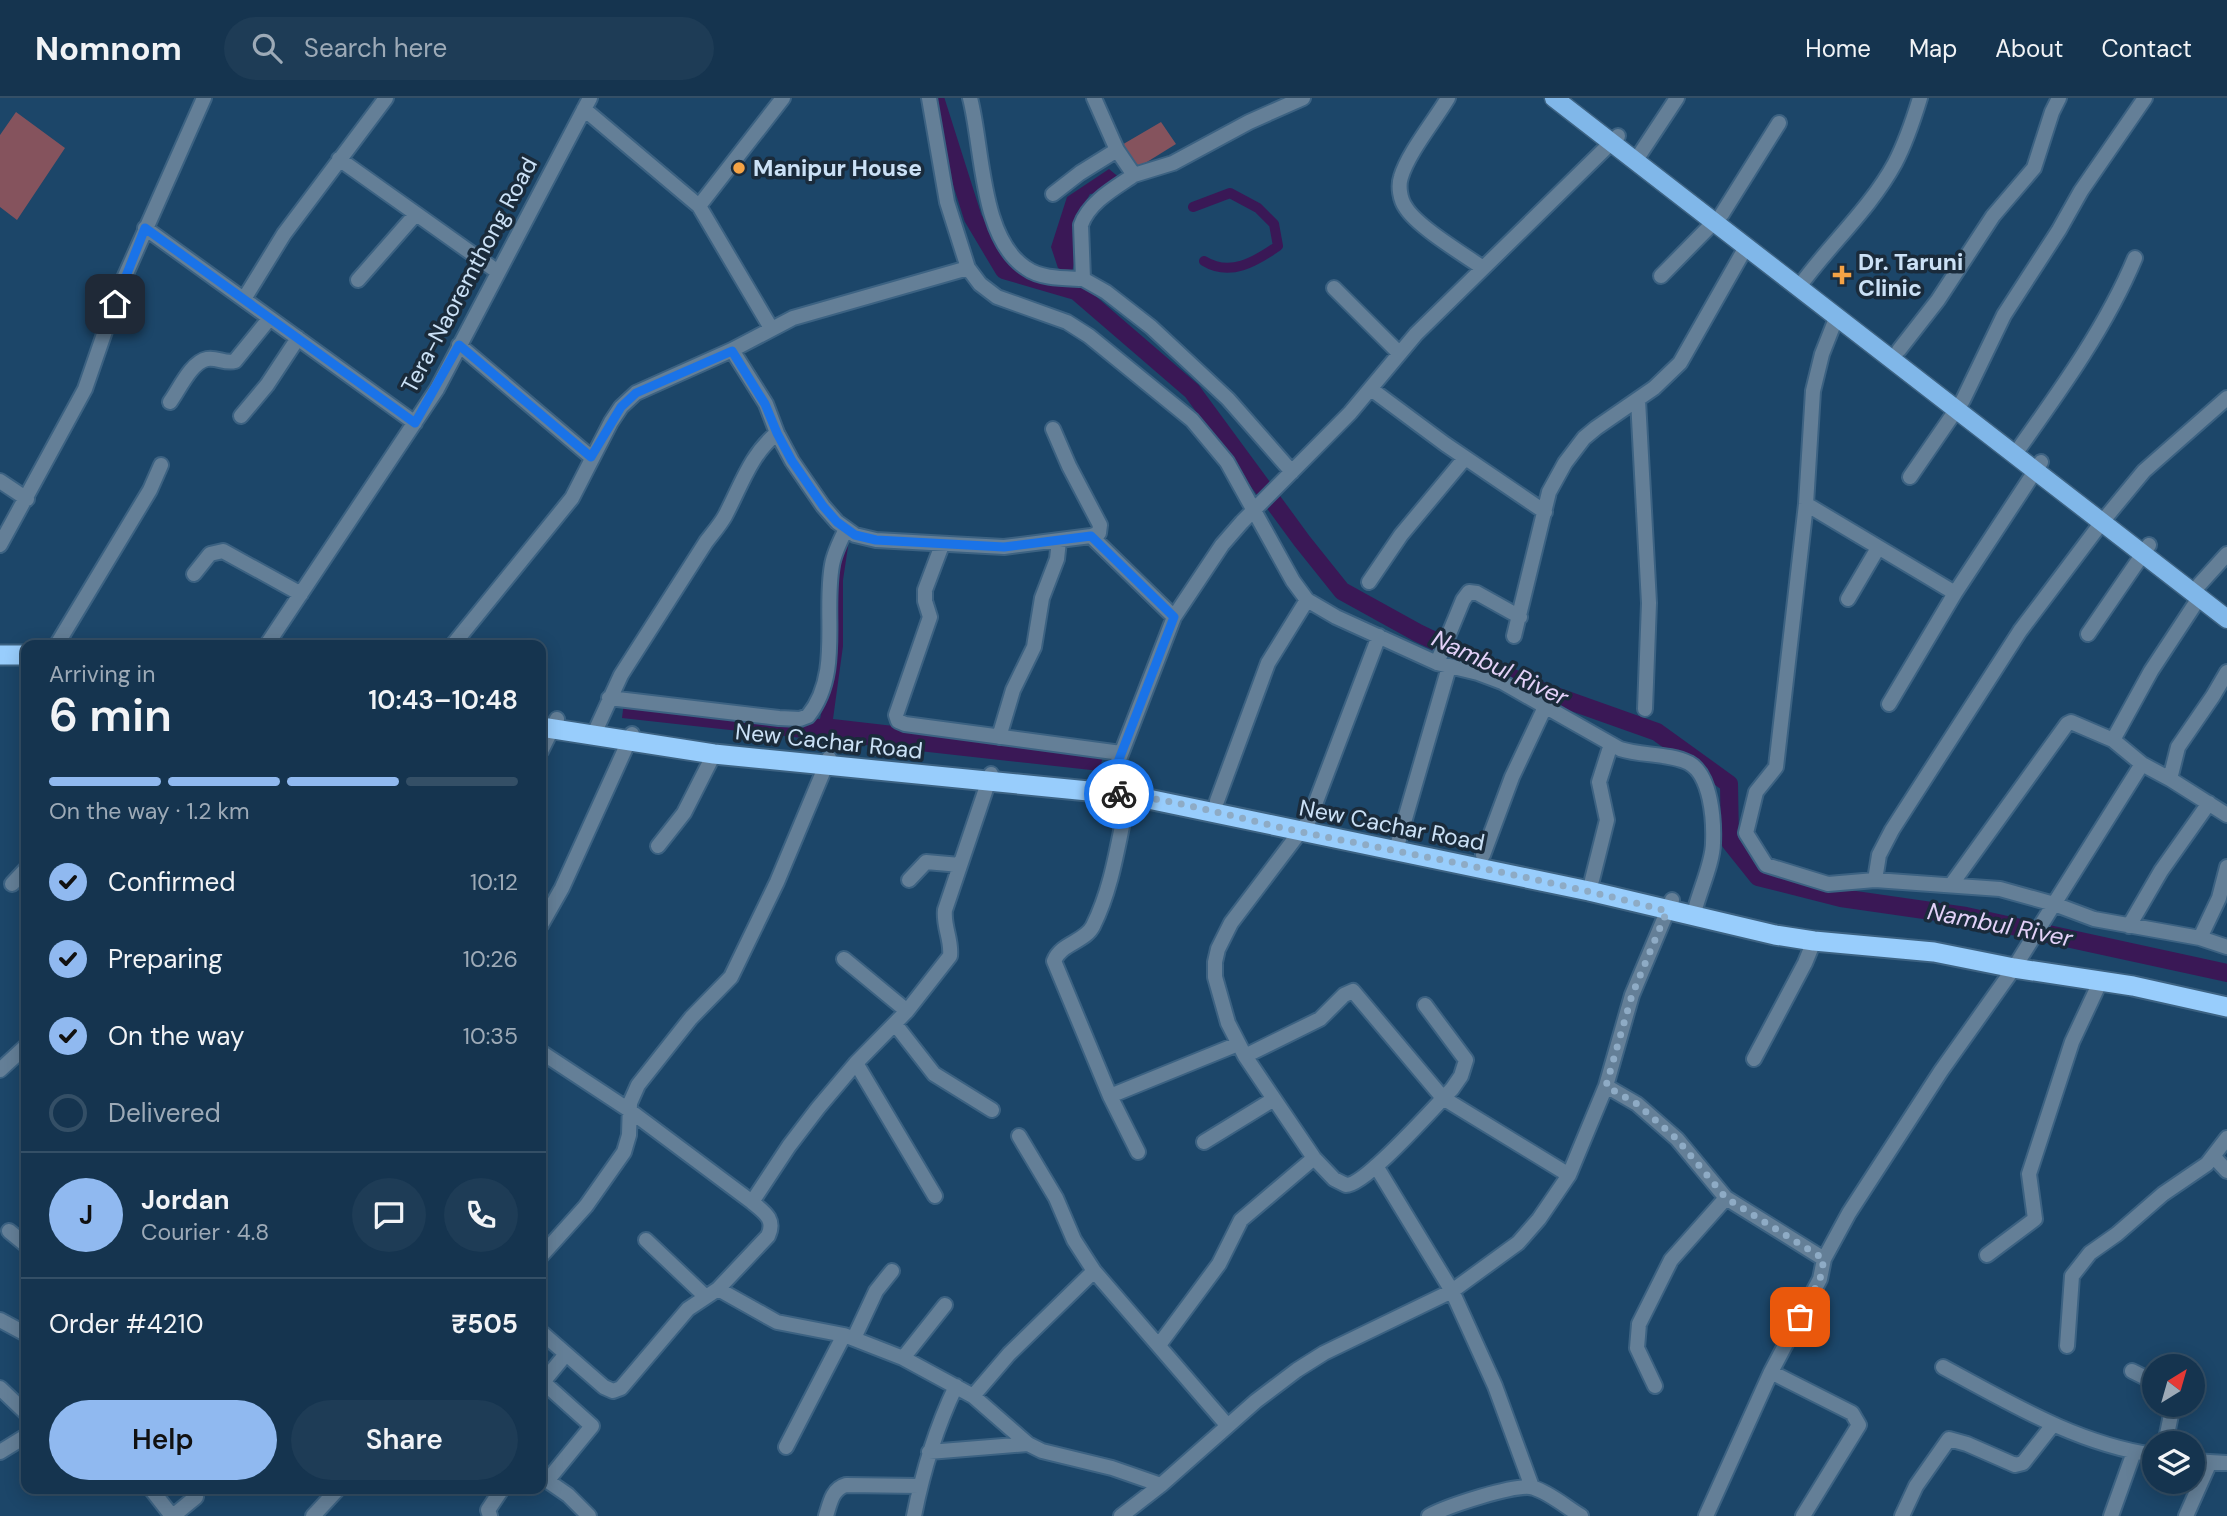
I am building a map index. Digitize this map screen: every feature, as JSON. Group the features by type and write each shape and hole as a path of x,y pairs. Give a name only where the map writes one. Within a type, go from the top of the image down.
{"highway":[{"path":"0,655 21,655"},
{"path":"0,666 21,666"},
{"name":"New Cachar Road","path":"548,722 714,754 1130,790 1217,801 1305,826"},
{"name":"New Cachar Road","path":"631,738 827,762"},
{"name":"New Cachar Road","path":"1130,790 1506,867 1814,941 2018,961 2139,977 2227,997"},
{"name":"New Cachar Road","path":"1397,844 1483,855 1506,867 1592,880 1670,906 1696,906 1784,926 1934,942 2227,1007"}],"main road":[{"path":"1554,98 1615,140 1802,282 1899,350 1960,404 2199,592 2227,619"},
{"path":"1571,98 1615,140 1640,153 1718,218 1746,247 1802,282 1837,316 2020,447 2038,466"},
{"path":"2199,592 2227,607"}],"street":[{"path":"0,545 85,389 121,285 204,98"},
{"path":"244,299 284,234 386,98"},
{"path":"699,206 783,98"},
{"path":"929,98 947,202 968,268 980,284 997,297 1076,327 1155,388 1208,437 1258,506 1293,581 1307,600 1336,617 1379,636 1442,662 1502,682 1611,744 1633,753 1687,762 1697,769 1705,781 1714,845 1696,906"},
{"path":"971,98 992,216 1003,241 1014,257 1026,269 1050,276 1083,279 1106,292 1151,327 1234,405 1292,473"},
{"path":"1094,98 1117,150 1134,174"},
{"path":"1083,279 1083,218 1108,193 1134,174 1173,163 1249,122 1303,98"},
{"path":"1448,98 1405,168 1400,186 1401,197 1405,207 1418,221 1483,268"},
{"path":"1640,153 1677,98"},
{"path":"1802,282 1894,165 1907,140 1920,98"},
{"path":"1899,350 1938,300 1993,216 2035,168 2059,98"},
{"path":"1910,477 1960,404 2004,315 2081,191 2145,98"},
{"path":"587,104 699,206 771,328"},
{"name":"Tera-Naoremthong Road","path":"270,640 415,423 587,104"},
{"path":"1661,276 1718,218 1779,123"},
{"path":"1108,788 1174,617 1222,545 1350,413 1399,353 1615,140"},
{"path":"1053,194 1117,150"},
{"path":"339,159 498,272"},
{"path":"358,280 415,215"},
{"path":"145,228 415,423"},
{"path":"1514,636 1555,478 1584,438 1670,374 1688,353 1746,247"},
{"path":"2020,447 2083,352 2125,281 2135,258"},
{"path":"457,640 572,498 591,457 621,407 636,393 732,351 793,318 968,268"},
{"path":"1334,288 1399,353"},
{"path":"1837,316 1814,384 1806,504 1776,766 1756,792 1746,833 1766,865 1828,884 1875,880 2000,889 2054,904 2094,919 2200,938 2227,947"},
{"path":"170,402 199,362 211,359 232,363 270,319"},
{"path":"241,416 267,385 299,338"},
{"path":"459,345 591,457"},
{"path":"732,351 765,404 792,461 823,506 846,529 867,539 1004,547 1099,533 1100,525 1053,429"},
{"path":"1371,388 1465,458 1545,512"},
{"path":"1875,880 1879,855 1892,830 2020,631 2144,471 2227,398"},
{"path":"1638,400 1649,603 1646,709"},
{"path":"595,731 631,658 721,523 751,462 767,441 777,433"},
{"path":"1369,582 1401,535 1465,458"},
{"path":"60,640 150,490 161,465"},
{"path":"1889,704 1955,593 2038,466"},
{"path":"0,481 27,499"},
{"path":"1806,504 1955,593"},
{"path":"609,698 779,719 800,719 808,716 821,692 827,670 832,564 846,529"},
{"path":"1091,536 1174,617"},
{"path":"999,737 1013,690 1034,647 1042,598 1057,559 1059,541"},
{"path":"942,545 925,590 930,617 897,718 905,724 1121,753"},
{"path":"1847,599 1878,548"},
{"path":"2088,634 2146,550"},
{"path":"194,575 210,555 222,551 300,594"},
{"path":"2113,740 2199,592 2227,554"},
{"path":"1397,844 1446,641 1464,600 1469,592 1477,593 1520,617"},
{"path":"1217,801 1268,663 1307,600"},
{"path":"1379,636 1305,826 1231,923 1218,949 1215,977 1228,1023 1242,1050 1314,1158 1334,1179 1346,1185 1355,1183 1376,1166 1461,1076 1466,1060 1424,1005"},
{"path":"2170,779 2178,747 2227,672"},
{"path":"1483,855 1512,777 1545,708"},
{"path":"1951,886 2071,722 2113,740 2142,764 2227,815"},
{"path":"546,916 568,877 631,738"},
{"path":"1592,880 1607,820 1599,782 1611,744"},
{"path":"658,846 684,813 714,754"},
{"path":"546,1250 586,1206 624,1152 629,1135 629,1110 639,1085 691,1018 731,977 777,882 827,762"},
{"path":"1706,1516 1771,1372 1820,1279 1824,1259 1849,1213 1941,1071 2018,961 2142,764"},
{"path":"752,1202 789,1146 856,1063 907,1011 950,956 945,910 990,777"},
{"path":"1130,790 1114,866 1093,927 1084,937 1061,951 1055,961 1055,967 1110,1096 1138,1152"},
{"path":"2129,926 2161,871 2209,803"},
{"path":"909,880 926,862 960,865"},
{"path":"2200,938 2219,898 2227,867"},
{"path":"12,884 21,874"},
{"path":"1121,1516 1161,1485 1227,1425 1297,1370 1324,1353 1452,1291 1518,1243 1539,1219 1569,1175 1606,1086 1632,995 1670,906"},
{"path":"1754,1059 1814,941"},
{"path":"844,959 907,1011"},
{"path":"1987,1255 2035,1219 2029,1174 2072,1042 2101,980"},
{"path":"1110,1096 1242,1050 1320,1019 1344,995 1353,991 1443,1098 1569,1175"},
{"path":"895,1024 934,1074 992,1110"},
{"path":"0,1070 21,1051"},
{"path":"546,1055 629,1110 752,1202 771,1220 768,1236 712,1293 688,1309 621,1388 613,1391 604,1387 546,1336"},
{"path":"856,1063 934,1196"},
{"path":"1606,1086 1637,1104 1677,1139 1726,1198 1824,1259"},
{"path":"1204,1142 1274,1099"},
{"path":"1019,1136 1056,1198 1073,1240 1094,1271 1227,1425"},
{"path":"2067,1346 2072,1276 2090,1253 2117,1234 2163,1194 2207,1164 2227,1138"},
{"path":"2213,1156 2227,1171"},
{"path":"1159,1345 1219,1264 1241,1220 1314,1158"},
{"path":"1376,1166 1452,1291 1495,1386 1532,1487"},
{"path":"1655,1386 1637,1348 1639,1324 1671,1260 1726,1198"},
{"path":"9,1231 21,1241"},
{"path":"646,1240 712,1293 777,1322 849,1336 903,1358 956,1386 973,1396 1028,1444 1042,1451 1112,1468 1161,1485"},
{"path":"786,1447 876,1291 892,1271"},
{"path":"973,1396 1002,1360 1094,1271"},
{"path":"903,1358 945,1305"},
{"path":"0,1320 21,1331"},
{"path":"546,1378 566,1354"},
{"path":"1943,1367 2052,1426 2142,1453"},
{"path":"2132,1371 2142,1376"},
{"path":"1771,1372 1852,1413 1859,1425 1802,1516"},
{"path":"546,1385 592,1426 546,1476"},
{"path":"914,1516 929,1452 956,1386"},
{"path":"0,1388 21,1408"},
{"path":"1902,1516 1916,1486 1949,1439 2015,1465 2023,1463 2052,1426"},
{"path":"0,1452 21,1439"},
{"path":"929,1452 1028,1444"},
{"path":"2111,1516 2134,1452"},
{"path":"2205,1462 2227,1463"},
{"path":"2186,1516 2210,1462"},
{"path":"546,1479 568,1495 589,1516"},
{"path":"826,1516 834,1492 839,1487 920,1486"},
{"path":"1429,1516 1453,1505 1521,1487 1532,1487 1581,1516"},
{"path":"155,1494 172,1516 196,1497"},
{"path":"313,1516 333,1494"},
{"path":"489,1516 488,1510 499,1494"}],"shaded area":[{"path":"16,112 65,148 17,220 0,207 0,135"},
{"path":"1161,122 1176,144 1134,170 1120,146"},
{"path":"1109,169 1121,179 1106,192 1090,194 1078,215 1073,237 1076,257 1071,275 1058,268 1051,247 1067,197"},
{"path":"846,540 849,540 843,580 843,646 833,719 998,738 1103,754 1100,771 622,718 624,702 820,719 837,643 838,578"}],"waterway":[{"name":"Nambul River","path":"935,98 973,218 1004,270 1076,291 1192,391 1342,591 1418,633 1536,689 1657,732 1729,784 1730,842 1758,877 1841,898 1966,916 2227,973"},
{"path":"1193,207 1230,193 1258,208 1274,224 1278,246 1251,262 1223,268 1204,261"}],"way so far":[{"path":"1119,794 1568,886 1667,911 1632,995 1606,1086 1637,1104 1677,1139 1726,1198 1824,1259 1820,1279 1800,1317"}],"place":[{"name":"Manipur House","path":"739,168"},
{"name":"Dr. Taruni Clinic","path":"1842,275"}],"route":[{"path":"115,304 145,228 415,423 459,345 591,457 628,399 645,387 732,351 765,404 792,461 823,506 837,522 855,535 876,540 1004,547 1091,536 1174,617 1106,793 1119,794"}]}
